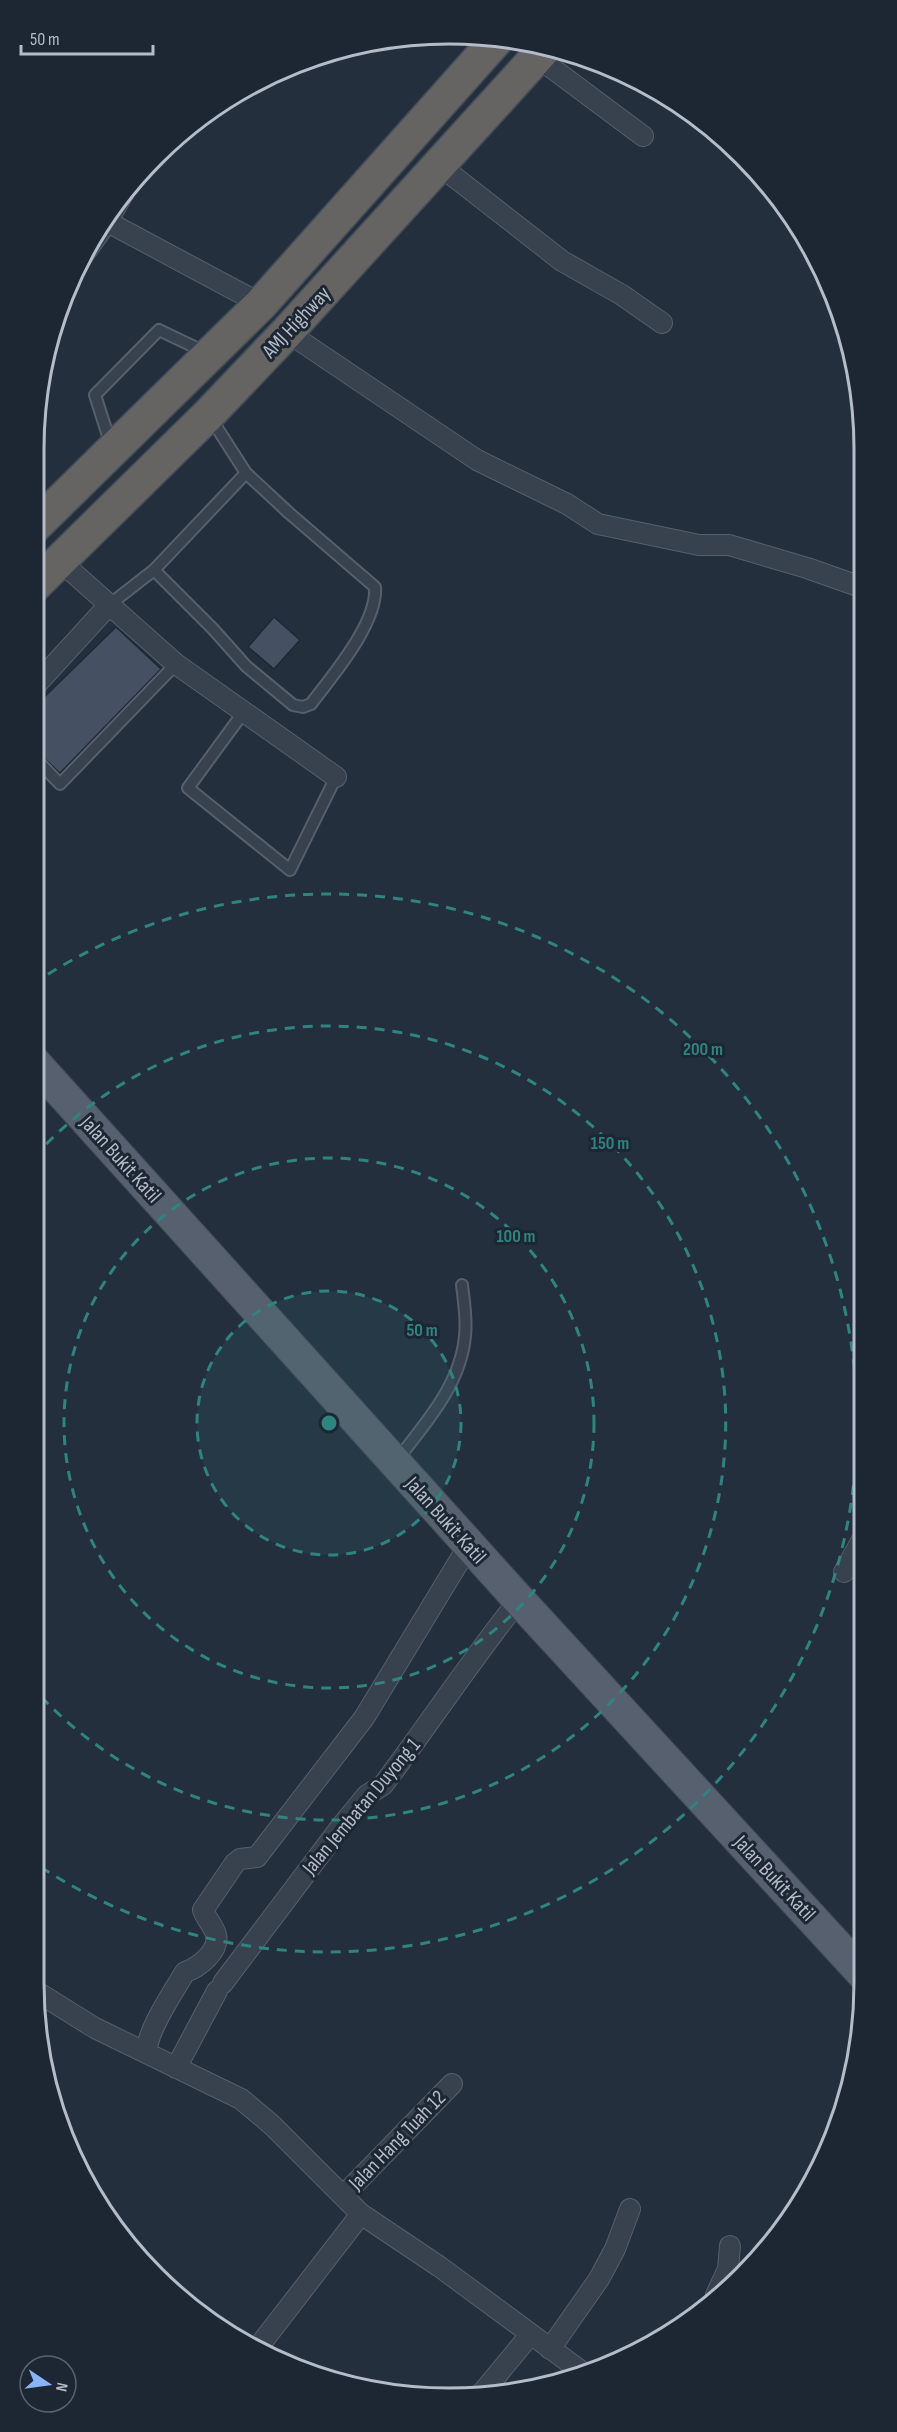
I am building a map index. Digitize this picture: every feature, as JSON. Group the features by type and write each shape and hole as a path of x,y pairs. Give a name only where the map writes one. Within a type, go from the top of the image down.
{"highway":[{"name":"AMJ Highway","path":"44,517 212,355 261,304 491,46"},
{"name":"AMJ Highway","path":"44,576 209,414 287,332 540,54"}],"main road":[{"name":"Jalan Bukit Katil","path":"44,1073 519,1600 854,1964"}],"street":[{"path":"548,56 643,136"},
{"path":"439,165 562,261 622,294 662,323"},
{"path":"111,225 261,304"},
{"path":"287,332 477,460 567,504 598,524 699,545 729,545 854,585"},
{"path":"60,561 176,664 336,777"},
{"path":"44,676 109,605"},
{"path":"147,2053 146,2044 185,1972 195,1969 216,1944 216,1934 203,1910 240,1859 257,1857 364,1718 470,1545"},
{"path":"844,1572 854,1554"},
{"name":"Jalan Jembatan Duyong 1","path":"176,2068 220,1987 343,1824 367,1795 383,1785 519,1600"},
{"path":"44,1996 95,2028 241,2099 273,2126 361,2214 440,2267 576,2368"},
{"name":"Jalan Hang Tuah 12","path":"343,2196 452,2084"},
{"path":"550,2349 599,2279 615,2249 630,2209"},
{"path":"262,2343 361,2214"},
{"path":"722,2283 728,2269 730,2246"},
{"path":"486,2387 530,2335"}],"lane":[{"path":"113,451 95,395 159,330 212,355"},
{"path":"154,570 246,666 293,705 303,707 311,704 360,634 372,609 375,587 246,473 209,414"},
{"path":"109,605 154,570 246,473"},
{"path":"44,767 60,784 176,664"},
{"path":"243,712 188,788 290,870 336,777"},
{"path":"395,1463 436,1410 460,1361 465,1337 462,1285"}],"building":[{"path":"274,617 300,640 274,669 248,647"},
{"path":"116,627 161,669 60,773 44,758 44,697"}]}
